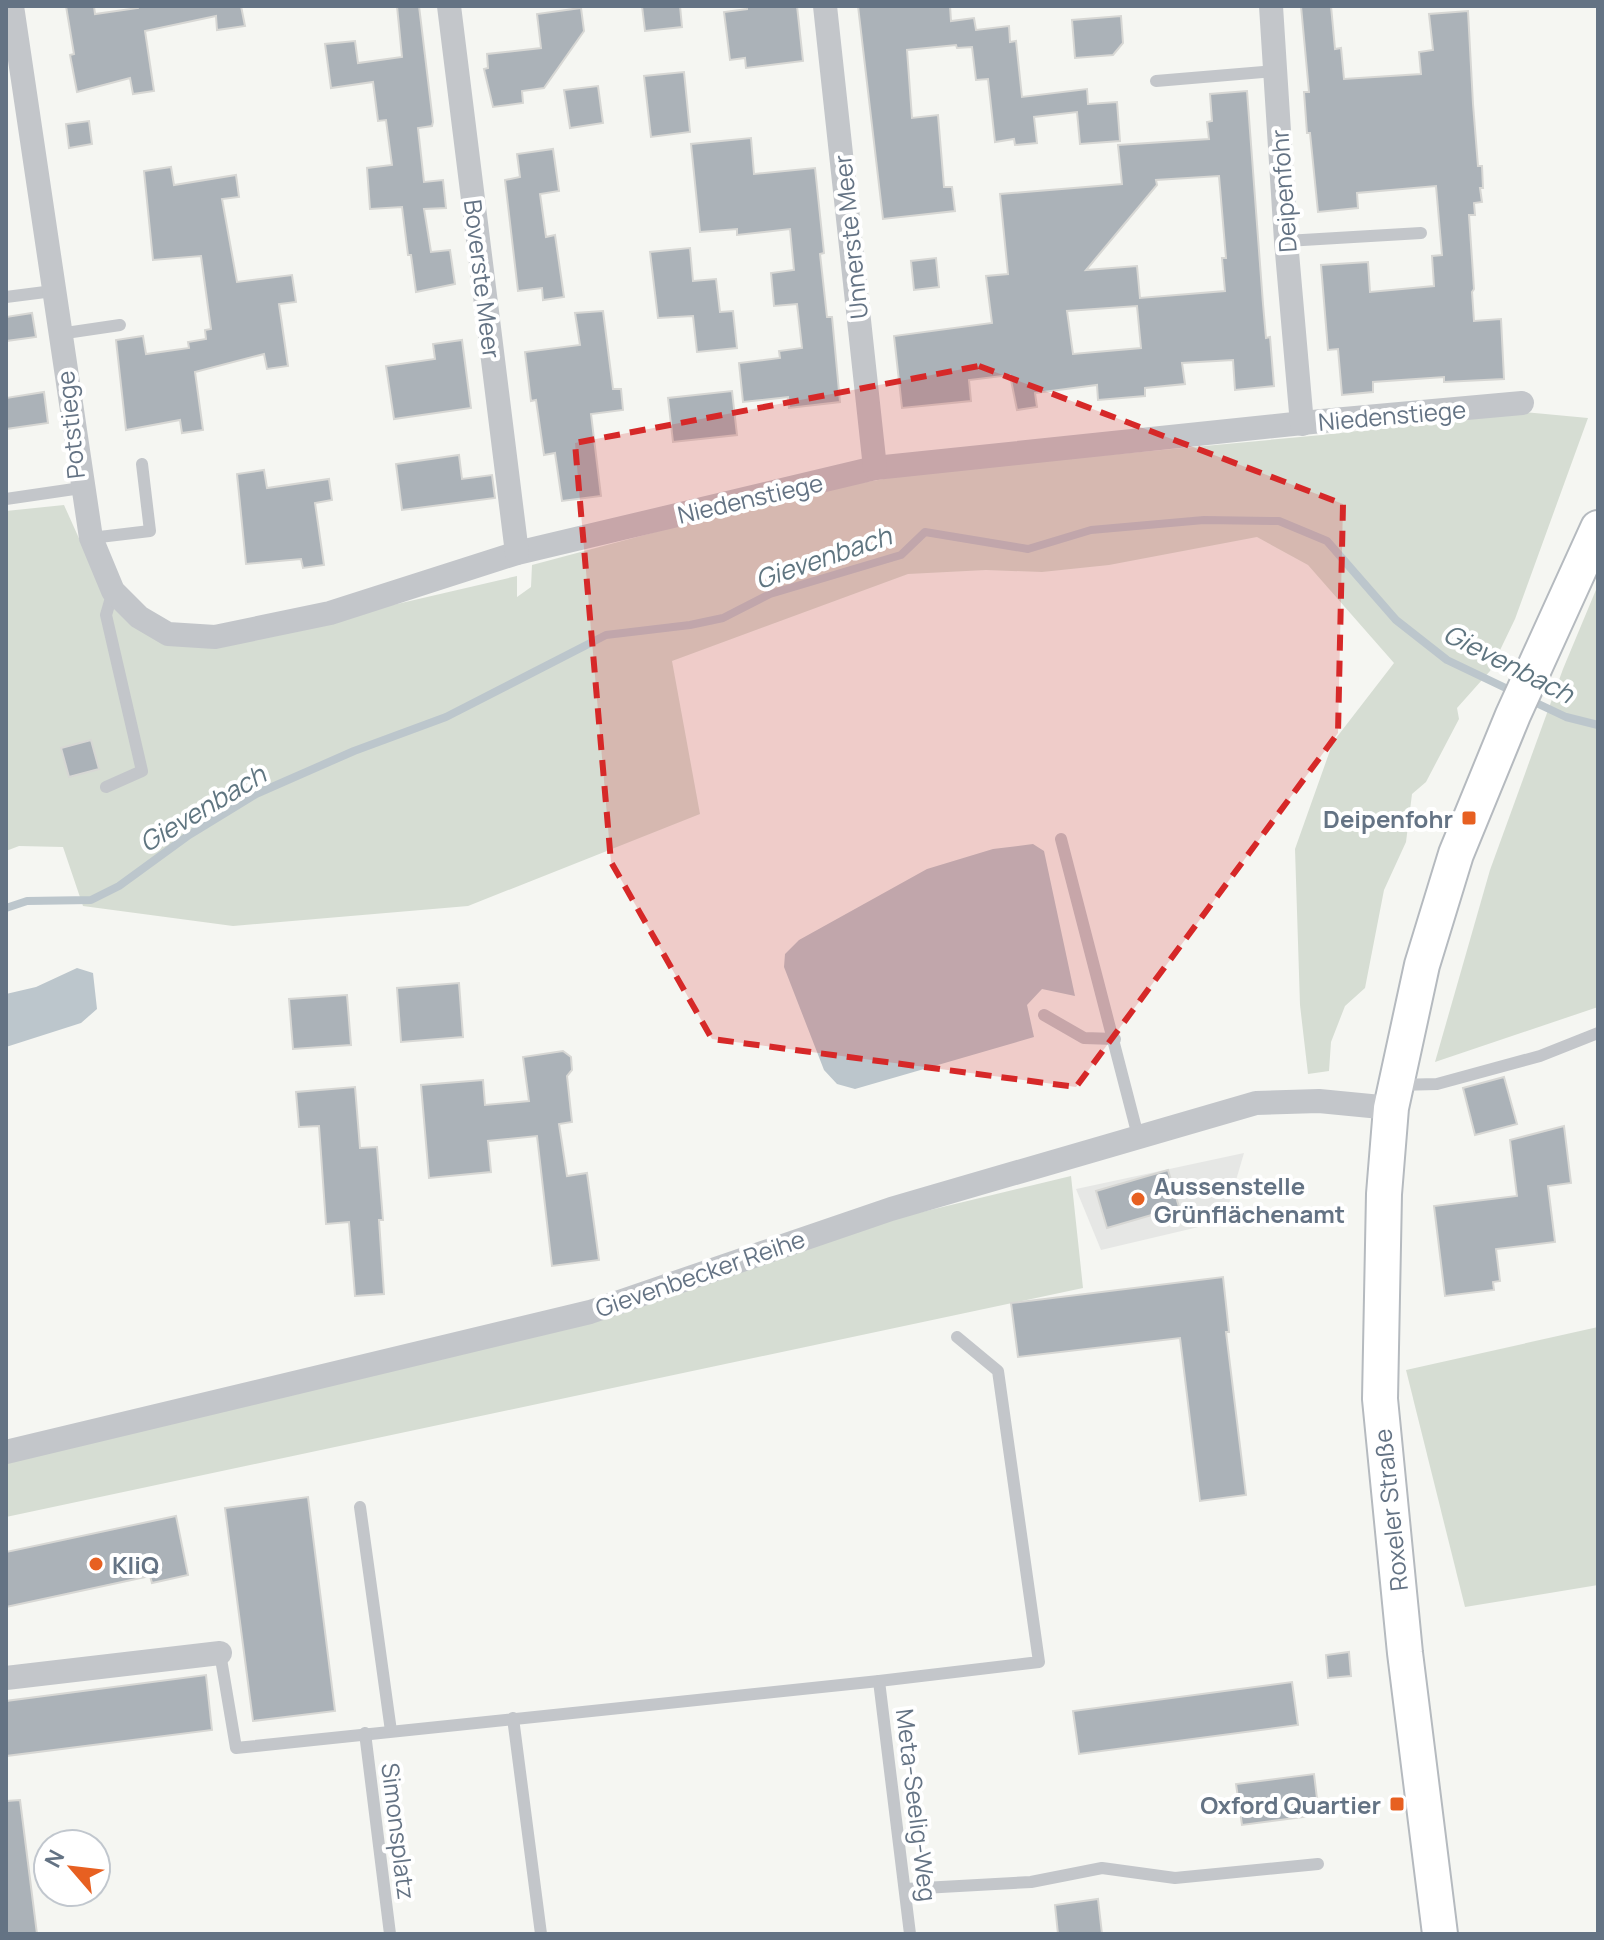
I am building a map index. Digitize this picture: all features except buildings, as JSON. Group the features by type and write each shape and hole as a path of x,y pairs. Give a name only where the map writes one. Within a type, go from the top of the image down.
{"main road":[{"name":"Roxeler Straße","path":"1440,1934 1403,1637 1380,1399 1384,1194 1394,1096 1422,965 1456,854 1513,715 1598,528"}],"street":[{"name":"Potstiege","path":"12,6 13,70 53,291 81,488"},
{"name":"Boverste Meer","path":"449,6 517,553"},
{"name":"Unnerste Meer","path":"825,6 875,468"},
{"name":"Deipenfohr","path":"1271,6 1286,241 1302,424"},
{"name":"Niedenstiege","path":"81,488 91,538 113,591 139,617 168,634 215,637 330,613 517,553 875,468 1522,403"},
{"name":"Gievenbecker Reihe","path":"6,1452 590,1312 824,1230 1256,1103 1394,1096"},
{"path":"6,1678 220,1653"}],"lane":[{"path":"1156,81 1275,71"},
{"path":"1286,241 1421,233"},
{"path":"6,297 53,291"},
{"path":"59,334 120,325"},
{"path":"91,538 150,531 142,464"},
{"name":"Potstiege","path":"6,499 81,488"},
{"path":"106,787 142,771 106,615 113,591"},
{"path":"1061,839 1138,1136"},
{"path":"1044,1015 1084,1038 1115,1039"},
{"path":"1394,1096 1540,1056 1598,1033"},
{"path":"220,1653 236,1748 1039,1662 998,1371 957,1337"},
{"path":"360,1507 391,1731"},
{"name":"Meta-Seelig-Weg","path":"879,1681 910,1934"},
{"path":"513,1718 541,1934"},
{"name":"Simonsplatz","path":"365,1733 390,1934"},
{"path":"905,1889 1031,1882 1102,1868 1175,1878 1318,1864"}],"highlighted area":[{"path":"979,366 1343,504 1338,733 1076,1087 712,1039 611,862 575,443"}],"shaded area":[{"path":"1523,412 1588,418 1515,619 1490,671 1457,708 1459,719 1426,782 1412,794 1406,842 1384,890 1365,988 1345,1006 1331,1042 1329,1071 1308,1074 1300,1005 1295,849 1333,742 1394,663 1308,565 1257,537 1109,565 1042,572 986,570 908,574 672,661 700,814 468,906 233,926 83,906 63,847 19,846 6,851 6,511 64,505 104,594 166,640 397,604 517,576 517,597 531,587 532,565 738,510 923,472 1322,435"},
{"path":"1598,585 1598,1007 1435,1062 1490,870 1563,669"},
{"path":"1033,844 1044,851 1075,996 1042,989 1027,1005 1034,1037 855,1089 837,1084 824,1070 784,967 785,954 799,940 927,869 993,849"},
{"path":"77,968 93,973 97,1009 81,1023 6,1047 6,994 36,987"},
{"path":"1244,1153 1224,1221 1101,1250 1076,1189"},
{"path":"1071,1176 1083,1288 6,1517 6,1450 656,1297 827,1235"},
{"path":"1598,1327 1598,1585 1465,1607 1406,1370"}],"waterway":[{"name":"Gievenbach","path":"6,908 27,901 91,900 119,886 189,835 256,794 354,751 446,717 606,635 723,618 770,594 901,555 925,532 1028,549 1091,530 1204,520 1279,521 1327,541 1396,620 1447,660 1514,692"},
{"name":"Gievenbach","path":"1530,700 1566,717 1598,725"}],"place":[{"name":"Deipenfohr","path":"1469,818"},
{"name":"Aussenstelle Grünflächenamt","path":"1138,1199"},
{"name":"KliQ","path":"96,1564"},
{"name":"Oxford Quartier","path":"1397,1804"}]}
